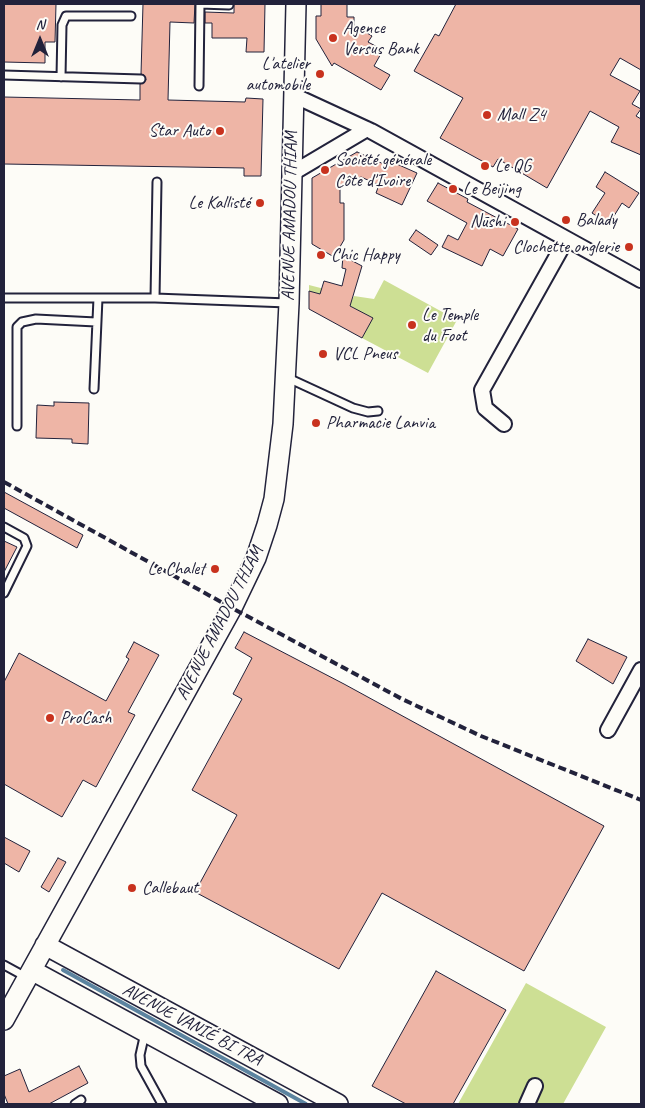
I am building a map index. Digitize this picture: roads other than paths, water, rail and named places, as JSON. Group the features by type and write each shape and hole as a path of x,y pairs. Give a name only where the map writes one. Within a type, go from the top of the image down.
{"main road":[{"name":"AVENUE AMADOU THIAM","path":"4,1020 31,975 45,945 227,617 256,558 274,499 281,439 289,303 296,4"},
{"name":"AVENUE VANIÉ BI TRA","path":"45,945 317,1099 338,1104"},
{"name":"AVENUE VANIÉ BI TRA","path":"31,975 145,1031 278,1104"}],"street":[{"path":"293,95 367,129 641,280"},
{"path":"291,174 367,129"},
{"path":"504,424 485,408 482,390 566,240"},
{"path":"608,730 641,670"},
{"path":"527,1104 535,1086"}],"lane":[{"path":"199,86 200,4 229,4"},
{"path":"61,77 62,25 66,16 132,16"},
{"path":"4,75 140,79"},
{"path":"155,298 157,182"},
{"path":"4,298 155,298 289,303"},
{"path":"94,389 98,298"},
{"path":"17,426 18,327 22,322 36,320 96,322"},
{"path":"285,376 354,408 368,412 378,411"},
{"path":"4,527 24,538 27,546 4,593"},
{"path":"4,965 31,975"},
{"path":"145,1031 140,1055 141,1066 162,1104"}],"waterway":[{"path":"63,970 306,1104"}],"railway":[{"path":"4,482 402,699 481,736 641,800"}],"place":[{"name":"Agence Versus Bank","path":"333,38"},
{"name":"L'atelier automobile","path":"320,74"},
{"name":"Mall Z4","path":"487,115"},
{"name":"Star Auto","path":"220,131"},
{"name":"Le QG","path":"485,166"},
{"name":"Société générale Côte d'Ivoire","path":"325,170"},
{"name":"Le Beijing","path":"453,189"},
{"name":"Le Kallisté","path":"260,203"},
{"name":"Balady","path":"566,220"},
{"name":"Nūshi","path":"515,222"},
{"name":"Clochette onglerie","path":"629,247"},
{"name":"Chic Happy","path":"321,255"},
{"name":"Le Temple du Foot","path":"412,325"},
{"name":"VCL Pneus","path":"323,354"},
{"name":"Pharmacie Lanvia","path":"316,423"},
{"name":"Le Chalet","path":"215,569"},
{"name":"ProCash","path":"50,718"},
{"name":"Callebaut","path":"132,888"}]}
